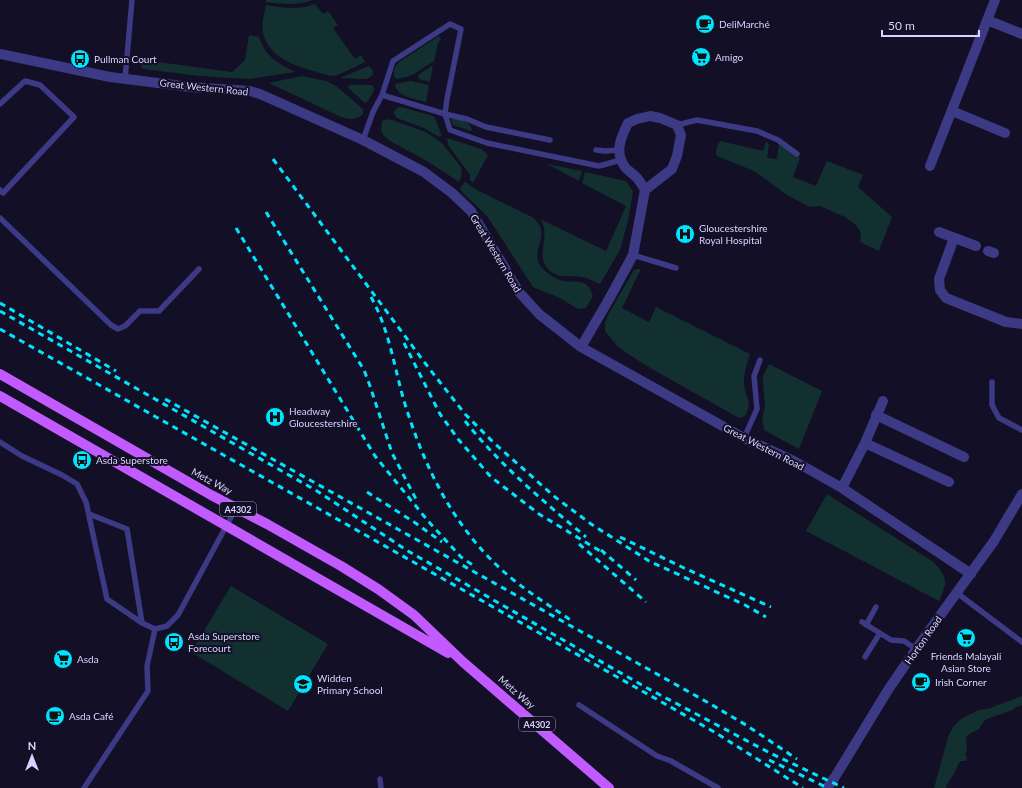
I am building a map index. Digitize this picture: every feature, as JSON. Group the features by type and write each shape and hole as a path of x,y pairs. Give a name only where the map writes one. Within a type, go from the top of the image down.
{"main road":[{"name":"Metz Way","path":"0,374 211,495 341,566 378,589 414,616 463,662 609,788"},
{"name":"Metz Way","path":"0,396 463,662"}],"street":[{"path":"930,166 995,0"},
{"path":"987,20 1022,34"},
{"name":"Great Western Road","path":"0,54 110,77 190,87 250,91 260,94 363,140 424,172 452,193 471,211 519,292 539,314 581,347 744,438 794,462 842,488 971,574"},
{"path":"952,111 1005,133"},
{"path":"581,347 633,255 645,190 639,180 626,168 621,160 619,150 621,137 628,122 650,116 660,118 677,125 681,135 677,156 672,169 645,190"},
{"path":"939,232 976,246"},
{"path":"954,238 939,279 940,290 946,298 1006,322 1022,324"},
{"path":"842,488 865,443 882,401"},
{"path":"876,415 964,457"},
{"path":"865,443 949,482"},
{"name":"Horton Road","path":"827,788 888,690 994,541 1022,494"}],"lane":[{"path":"124,79 132,0"},
{"path":"363,140 373,112 382,95 393,61 450,24 462,30 445,114 450,130 486,143 599,166 621,160"},
{"path":"0,104 25,81 40,85 74,117 3,193 0,190"},
{"path":"382,95 467,119 486,127 550,140"},
{"path":"677,125 697,120 757,131 778,140 797,154"},
{"path":"596,150 604,152 619,150"},
{"path":"0,218 111,325 118,329 124,326 140,311 159,311 199,269"},
{"path":"633,255 676,268"},
{"path":"744,438 756,409 754,376 760,360"},
{"path":"992,382 992,405 999,418 1022,430"},
{"path":"0,442 22,456 62,475 77,484 86,502 107,599 142,623 155,629 167,626 178,616 236,508"},
{"path":"89,514 127,529 142,623"},
{"path":"957,593 1022,642"},
{"path":"876,607 864,624 891,640 904,641 916,649"},
{"path":"84,788 148,690 147,666 155,629"},
{"path":"865,657 880,633"},
{"path":"579,705 657,756 671,761 718,788"},
{"path":"380,779 381,788"}],"green space":[{"path":"266,0 312,0 289,4 266,2"},
{"path":"315,4 323,14 328,11 338,25 333,28 355,59 361,55 365,62 340,74 331,76 294,65 275,53 266,41 262,30 266,5 291,8"},
{"path":"249,35 259,37 265,50 272,58 295,72 249,79 200,76 143,69 136,59 232,72 245,60"},
{"path":"439,36 441,39 438,43 434,61 414,74 396,79 394,72 399,62"},
{"path":"433,65 430,82 419,79 418,75"},
{"path":"369,66 373,71 373,75 367,79 340,78"},
{"path":"302,76 326,81 336,86 363,109 363,114 353,119 347,119 269,83"},
{"path":"411,81 429,85 426,102 407,97 396,88 395,84"},
{"path":"349,85 372,85 374,88 373,93 365,103 348,88"},
{"path":"401,107 433,116 442,135 439,137 424,128 397,118 394,112 397,108"},
{"path":"452,118 467,122 472,130 471,131 453,125 451,121"},
{"path":"389,119 426,132 442,143 461,167 462,174 459,182 384,136 381,130 382,121"},
{"path":"447,138 481,149 488,155 473,183 470,180 470,175 448,145"},
{"path":"720,141 763,151 766,141 769,145 767,158 777,159 779,143 800,158 793,177 816,186 827,161 863,175 858,187 892,217 879,251 860,242 861,233 856,225 845,217 820,206 810,207 787,195 754,171 717,156 716,152"},
{"path":"547,164 582,171 579,181"},
{"path":"585,172 626,181 633,191 628,221 620,250 600,284 583,277 562,276 555,274 547,268 543,255 545,233 544,226 540,219 606,251 626,206 582,183"},
{"path":"465,182 477,190 532,217 538,223 541,230 541,236 537,255 538,262 544,270 557,279 563,281 582,282 588,286 593,296 586,308 578,309 560,298 533,287 487,216 461,191 460,188"},
{"path":"641,269 622,308 649,322 656,307 750,354 744,379 744,388 749,402 748,410 745,416 739,418 645,365 618,347 605,331 605,323 609,313 634,270"},
{"path":"769,364 822,391 799,449 764,430 762,418 765,407 763,376"},
{"path":"827,494 932,561 944,575 945,580 944,589 939,601 806,531"},
{"path":"231,586 328,644 288,711 191,652"},
{"path":"1022,696 1022,705 1013,710 989,718 984,721 979,729 969,734 966,738 966,761 961,761 946,788 934,788 949,734 954,726 961,719 979,710 987,709"}],"railway":[{"path":"273,159 428,367 465,414 493,442 555,497 591,524 649,561 745,605 766,617"},
{"path":"266,212 364,370 392,453 418,503"},
{"path":"236,228 375,456 428,521 461,557 474,566"},
{"path":"371,297 387,335 404,401 421,449 442,493 455,514 469,534 503,571 528,591 572,621"},
{"path":"0,303 116,371"},
{"path":"0,311 317,491 408,551 647,688 770,753 844,788"},
{"path":"0,329 716,733 803,788"},
{"path":"404,343 440,414 458,439 491,477 539,514 605,554"},
{"path":"165,399 707,702 746,725 797,759"},
{"path":"465,421 507,468 586,537"},
{"path":"367,492 442,542"},
{"path":"620,537 771,607"},
{"path":"579,544 646,602"},
{"path":"601,550 636,580"},
{"path":"769,760 828,788"}],"place":[{"name":"DeliMarché","path":"705,24"},
{"name":"Amigo","path":"701,57"},
{"name":"Pullman Court","path":"80,59"},
{"name":"Gloucestershire Royal Hospital","path":"685,234"},
{"name":"Headway Gloucestershire","path":"275,417"},
{"name":"Asda Superstore","path":"82,460"},
{"name":"Friends Malayali Asian Store","path":"966,638"},
{"name":"Asda Superstore Forecourt","path":"174,642"},
{"name":"Asda","path":"63,659"},
{"name":"Irish Corner","path":"921,682"},
{"name":"Widden Primary School","path":"303,684"},
{"name":"Asda Café","path":"55,716"}]}
